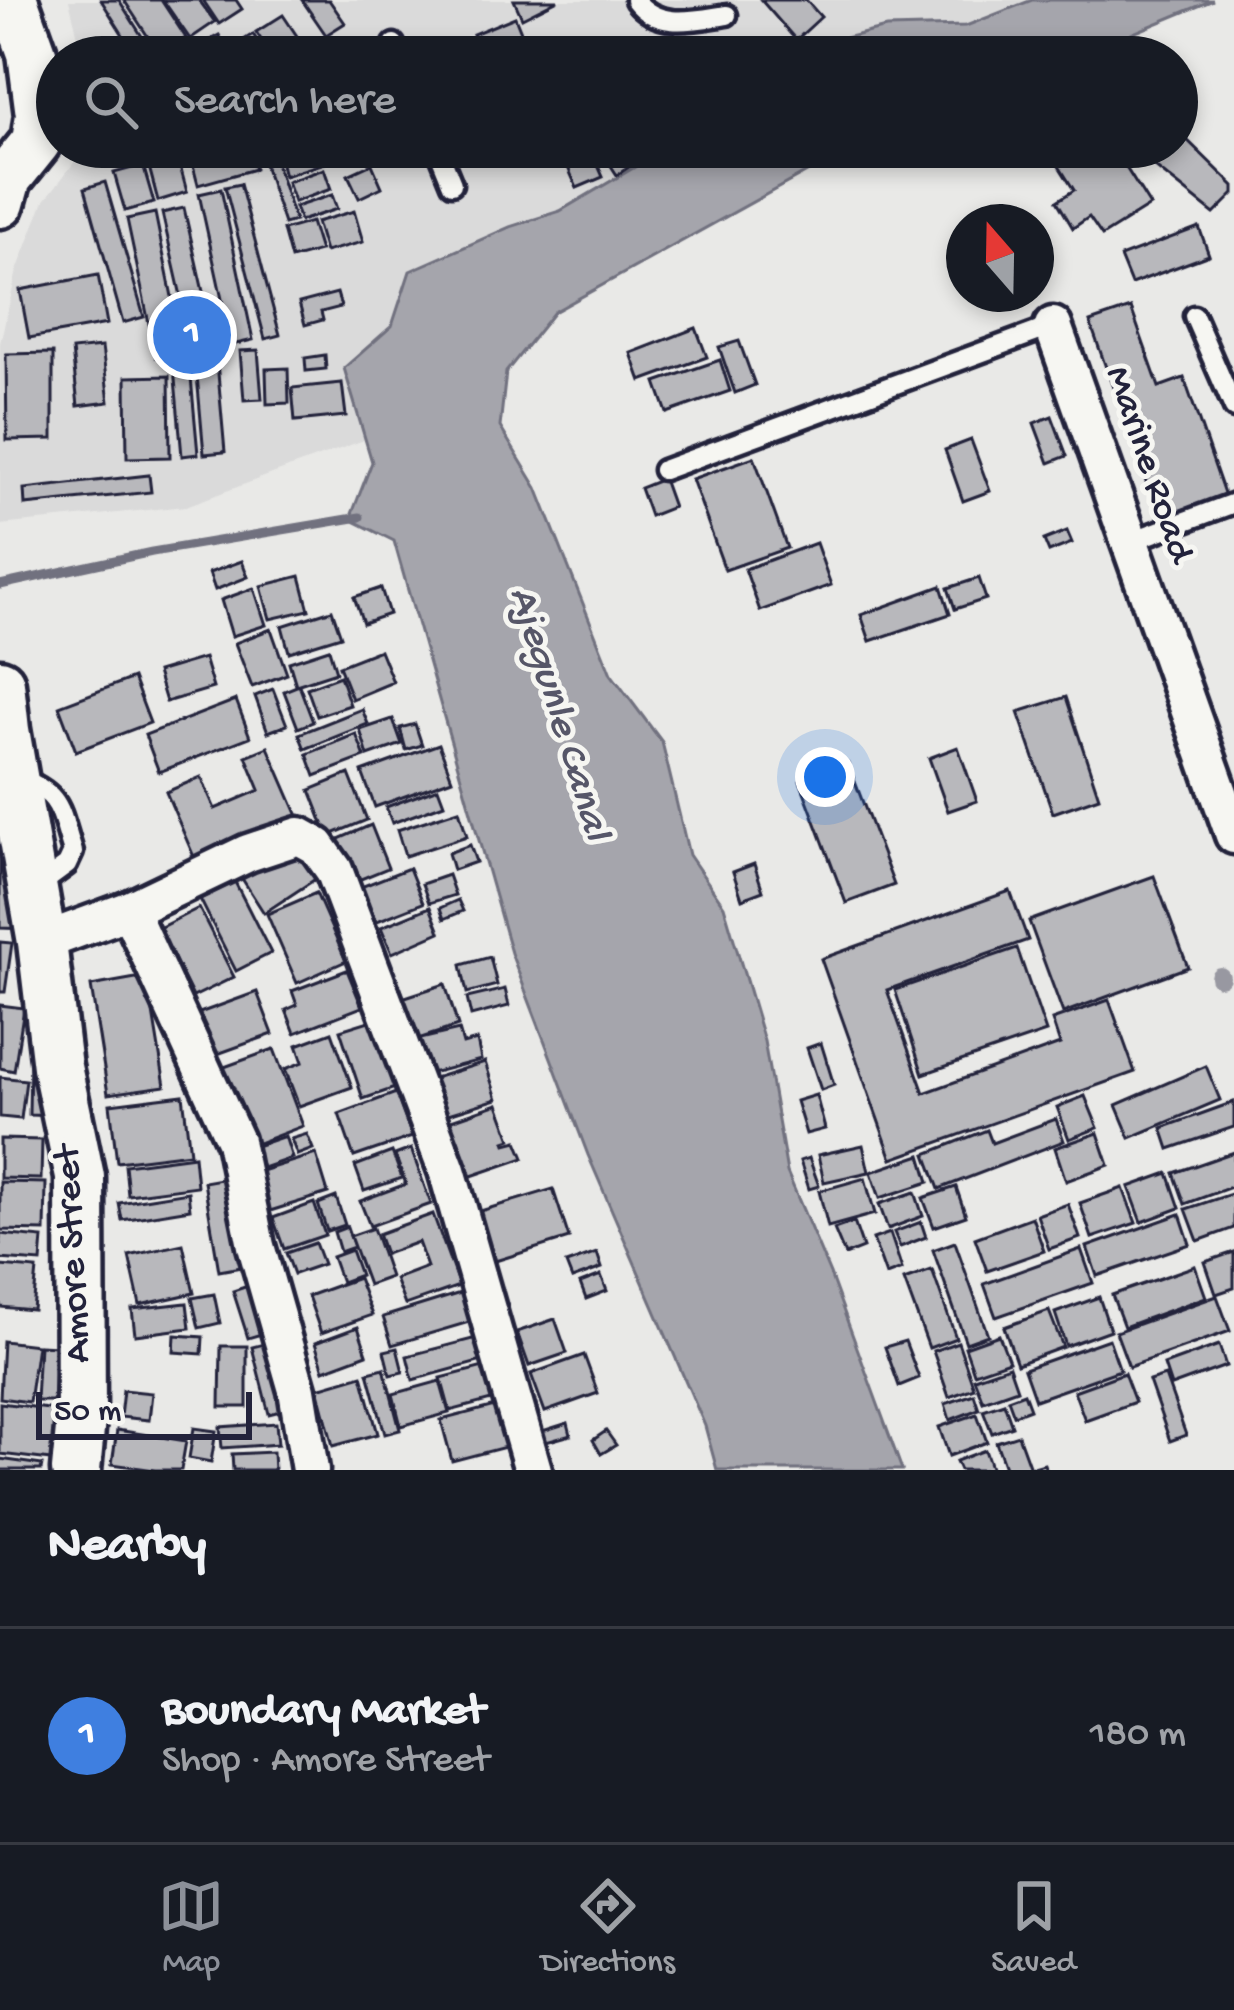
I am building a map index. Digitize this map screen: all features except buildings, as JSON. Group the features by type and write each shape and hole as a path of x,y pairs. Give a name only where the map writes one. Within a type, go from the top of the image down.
{"main road":[{"path":"13,0 32,53 36,84"},
{"path":"2,187 36,142"},
{"name":"Amore Street","path":"4,731 43,942 57,1067 80,1177 81,1419 76,1470"}],"street":[{"name":"Marine Road","path":"1053,326 1234,835"},
{"path":"43,942 299,836 317,846 334,870 448,1170 533,1470"},
{"path":"129,910 235,1141 256,1246 297,1390 310,1470"}],"lane":[{"path":"635,0 655,18 686,21 727,15"},
{"path":"446,168 452,184"},
{"path":"1194,316 1234,408"},
{"path":"663,470 1053,326"},
{"path":"1129,542 1234,503"}],"shaded area":[{"path":"69,0 1032,0 966,26 886,28 853,36 78,36"},
{"path":"70,168 633,168 560,211 510,227 410,271 392,326 344,368 364,440 186,506 0,525 0,343 17,271 43,203"}],"water":[{"path":"1032,0 1213,0 1126,36 853,36 886,28 966,26"},
{"name":"Ajegunle Canal","path":"633,168 814,168 554,312 506,372 500,427 537,488 611,674 662,742 689,855 724,906 764,1041 787,1172 902,1470 717,1470 705,1426 588,1155 511,953 394,541 350,519 372,462 344,368 392,326 410,271 510,227 560,211"}],"waterway":[{"path":"0,585 152,552 360,517"}],"place":[{"name":"Boundary Market","path":"192,335"}]}
